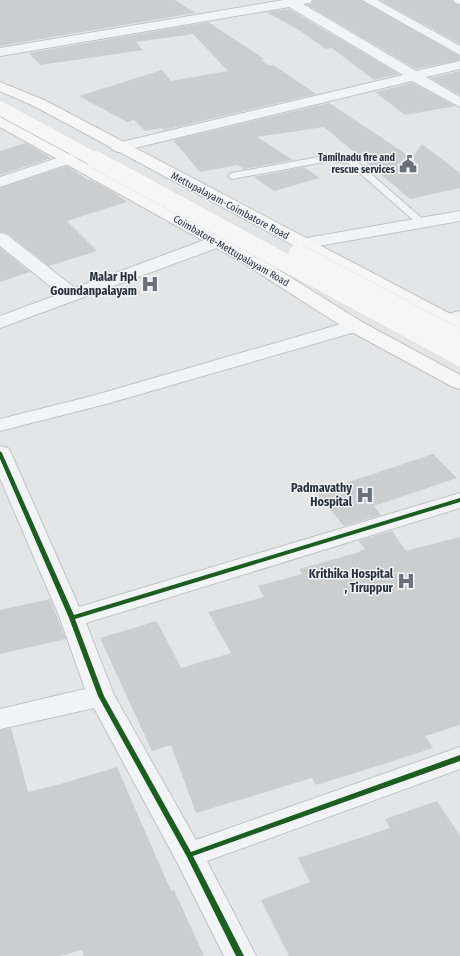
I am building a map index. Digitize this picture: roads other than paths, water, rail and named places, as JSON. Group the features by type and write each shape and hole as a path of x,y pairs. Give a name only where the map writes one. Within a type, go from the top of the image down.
{"main road":[{"name":"Mettupalayam-Coimbatore Road","path":"0,86 39,103 301,244 455,321"},
{"path":"0,95 460,339"},
{"path":"0,114 39,103"},
{"path":"0,108 460,356"},
{"name":"Coimbatore-Mettupalayam Road","path":"0,121 249,259 355,326 460,383"}],"street":[{"path":"0,52 306,0"},
{"path":"368,0 460,51"},
{"path":"292,3 460,103"},
{"path":"118,146 460,65"},
{"path":"0,182 69,159"},
{"path":"301,244 460,216"},
{"path":"0,238 73,294"},
{"path":"0,322 216,242"},
{"path":"0,425 99,400 355,326"},
{"path":"0,453 72,618 101,696 189,855 240,956"},
{"path":"72,618 460,500"},
{"path":"0,719 101,696"},
{"path":"189,855 460,758"}],"lane":[{"path":"232,176 329,158 342,158 350,161 422,223"}],"place":[{"name":"Tamilnadu fire and rescue services","path":"408,164"},
{"name":"Malar Hpl Goundanpalayam","path":"150,284"},
{"name":"Padmavathy Hospital","path":"365,495"},
{"name":"Krithika Hospital , Tiruppur","path":"406,581"}]}
